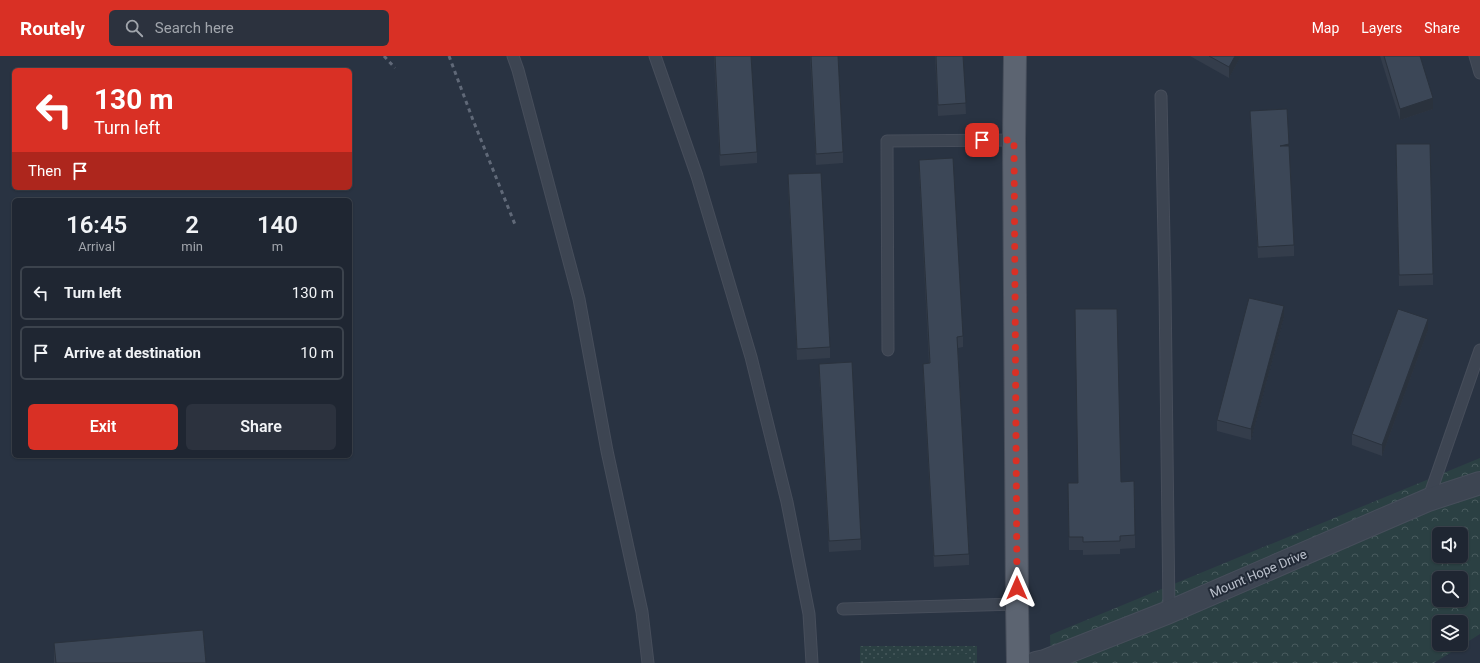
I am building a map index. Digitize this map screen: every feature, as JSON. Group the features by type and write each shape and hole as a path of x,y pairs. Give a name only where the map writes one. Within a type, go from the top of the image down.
{"main road":[{"path":"1015,56 1014,140 1018,663"}],"street":[{"name":"Mount Hope Drive","path":"1036,663 1045,661 1169,612 1428,500 1480,483"}],"lane":[{"path":"513,56 579,299 608,451 642,612 648,663"},
{"path":"655,56 696,176 751,357 787,502 809,614 812,663"},
{"path":"1475,56 1480,73"},
{"path":"1161,96 1169,612"},
{"path":"888,350 887,141 1014,140"},
{"path":"1428,500 1480,350"},
{"path":"843,609 1017,604"}],"green space":[{"path":"1480,458 1480,634 1468,642 1468,615 1432,615 1432,651 1453,651 1434,663 1051,663 1050,635"},
{"path":"860,646 977,646 977,663 860,663"},
{"path":"967,654 967,663 865,663 865,659"}],"building":[{"path":"715,56 751,56 757,152 720,155"},
{"path":"811,56 838,56 843,152 816,154"},
{"path":"936,56 963,56 966,103 938,105"},
{"path":"1209,56 1235,56 1229,67"},
{"path":"1384,56 1420,56 1433,98 1400,109"},
{"path":"1287,109 1289,144 1280,146 1289,146 1294,245 1258,247 1250,111"},
{"path":"1396,144 1430,144 1433,274 1399,275"},
{"path":"953,158 963,336 957,337 969,554 934,556 923,364 930,363 919,160"},
{"path":"821,173 830,347 797,349 788,174"},
{"path":"1249,298 1284,306 1251,429 1217,420"},
{"path":"1075,309 1117,309 1121,482 1134,481 1135,535 1120,536 1120,541 1083,542 1083,537 1069,537 1068,483 1078,483"},
{"path":"1398,309 1428,319 1382,445 1352,434"},
{"path":"852,362 861,539 829,541 819,364"},
{"path":"203,630 206,663 56,663 54,643"}],"railway":[{"path":"384,56 395,68"},
{"path":"449,56 516,227"}],"route":[{"path":"982,140 1014,140 1017,588"}]}
